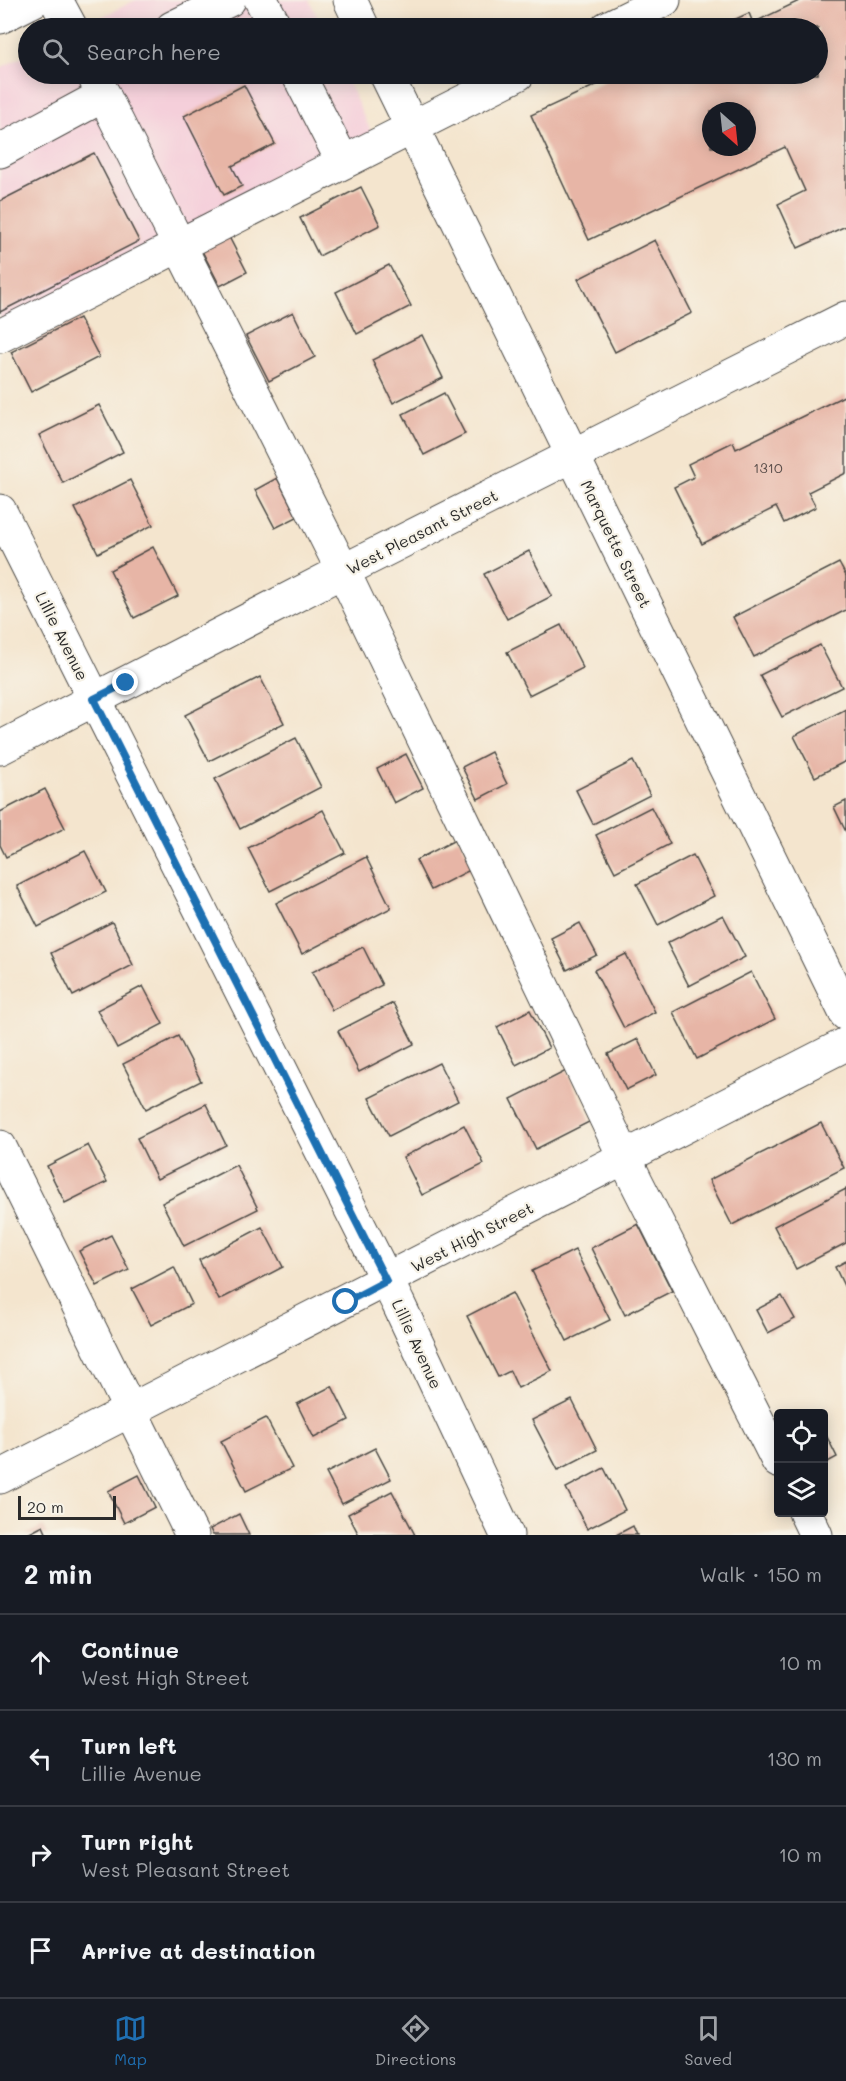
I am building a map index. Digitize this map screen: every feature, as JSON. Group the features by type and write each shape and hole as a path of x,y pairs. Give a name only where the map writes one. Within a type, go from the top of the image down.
{"street":[{"path":"0,17 34,0"},
{"path":"56,0 66,18"},
{"path":"192,18 229,0"},
{"path":"261,0 271,18"},
{"path":"350,0 358,18"},
{"path":"628,18 664,0"},
{"path":"0,151 99,84 343,571 626,1158 774,1453"},
{"path":"303,84 343,162"},
{"name":"Marquette Street","path":"391,84 846,1014"},
{"path":"0,336 498,84"},
{"name":"West Pleasant Street","path":"0,748 343,571 846,318"},
{"name":"Lillie Avenue","path":"0,511 386,1281 507,1535"},
{"name":"West High Street","path":"0,1477 846,1044"},
{"path":"0,1147 192,1535"},
{"path":"807,1517 816,1535"}],"shaded area":[{"path":"136,0 309,0 318,18 99,18"},
{"path":"18,59 18,84 349,84 373,136 0,325 0,68"}],"building":[{"path":"801,0 846,0 846,226 798,248 778,204 805,191 785,147 589,240 531,115 598,84 828,84 828,18 763,18"},
{"path":"749,13 751,18 738,18"},
{"path":"244,85 275,144 232,166 242,186 224,195 184,116"},
{"path":"94,153 139,241 0,312 0,201"},
{"path":"361,187 380,225 319,256 300,218"},
{"path":"227,233 247,272 220,286 200,247"},
{"path":"655,240 692,313 615,352 578,279"},
{"path":"389,265 411,306 357,334 336,292"},
{"path":"293,312 315,357 269,381 246,336"},
{"path":"79,318 99,357 31,392 11,352"},
{"path":"422,335 443,378 393,403 372,360"},
{"path":"444,393 465,434 424,455 403,414"},
{"path":"846,395 846,473 808,492 816,507 784,523 776,507 702,544 674,487 694,477 688,464 733,442 736,449"},
{"path":"99,405 123,452 63,483 39,435"},
{"path":"277,478 297,517 275,528 255,490"},
{"path":"130,480 153,525 98,553 75,508"},
{"path":"153,547 178,596 134,618 110,570"},
{"path":"529,551 552,596 507,619 484,574"},
{"path":"839,563 846,576 846,610 754,657 733,617"},
{"path":"561,625 583,668 529,695 507,652"},
{"path":"820,645 842,687 782,717 760,675"},
{"path":"260,677 284,723 209,761 185,715"},
{"path":"846,709 846,761 815,777 794,736"},
{"path":"296,738 321,787 240,829 215,779"},
{"path":"491,752 507,784 478,799 462,767"},
{"path":"406,754 423,788 394,803 377,769"},
{"path":"633,761 650,795 593,824 576,790"},
{"path":"45,789 65,828 6,857 0,845 0,812"},
{"path":"846,801 846,832 834,807"},
{"path":"651,807 670,844 615,872 596,835"},
{"path":"323,810 345,853 270,891 248,848"},
{"path":"459,838 474,868 431,890 416,860"},
{"path":"85,851 106,892 38,927 17,886"},
{"path":"693,855 714,896 658,925 637,884"},
{"path":"366,857 391,908 302,954 276,903"},
{"path":"723,915 745,957 689,986 667,943"},
{"path":"112,922 133,965 73,996 51,953"},
{"path":"580,923 597,955 567,970 551,938"},
{"path":"363,947 382,985 332,1010 312,972"},
{"path":"626,954 655,1012 624,1028 594,970"},
{"path":"751,972 775,1019 697,1059 673,1012"},
{"path":"143,986 163,1024 117,1048 97,1010"},
{"path":"393,1003 414,1044 359,1072 338,1031"},
{"path":"530,1010 549,1048 516,1065 497,1027"},
{"path":"178,1036 201,1081 146,1109 123,1064"},
{"path":"638,1039 656,1075 626,1090 608,1054"},
{"path":"439,1063 458,1101 389,1136 369,1098"},
{"path":"566,1071 591,1121 536,1149 511,1099"},
{"path":"206,1104 226,1145 157,1179 137,1138"},
{"path":"821,1123 844,1168 732,1225 709,1180"},
{"path":"464,1125 484,1164 422,1195 403,1157"},
{"path":"88,1145 107,1182 65,1203 47,1166"},
{"path":"236,1165 258,1209 184,1246 162,1203"},
{"path":"846,1189 846,1243 796,1269 774,1226"},
{"path":"638,1224 672,1291 625,1315 591,1248"},
{"path":"262,1227 283,1267 219,1300 199,1260"},
{"path":"111,1235 129,1270 97,1286 79,1251"},
{"path":"575,1250 610,1320 567,1341 532,1271"},
{"path":"846,1261 846,1290 835,1267"},
{"path":"174,1267 192,1304 151,1325 132,1289"},
{"path":"512,1293 552,1371 518,1388 510,1371 498,1377 467,1316"},
{"path":"782,1296 795,1319 768,1333 756,1310"},
{"path":"332,1386 349,1420 314,1438 297,1404"},
{"path":"572,1400 597,1450 558,1470 532,1420"},
{"path":"266,1418 292,1468 246,1491 221,1441"},
{"path":"828,1439 837,1457 828,1462"},
{"path":"375,1448 391,1479 342,1504 326,1473"},
{"path":"604,1468 625,1510 587,1529 566,1488"},
{"path":"139,1475 155,1507 124,1523 108,1491"},
{"path":"392,1491 415,1535 359,1535 348,1514"},
{"path":"239,1514 249,1535 213,1535 210,1529"},
{"path":"43,1526 47,1535 26,1535"},
{"path":"633,1526 637,1535 616,1535"}],"route":[{"path":"126,683 94,699 386,1281 346,1302"}]}
